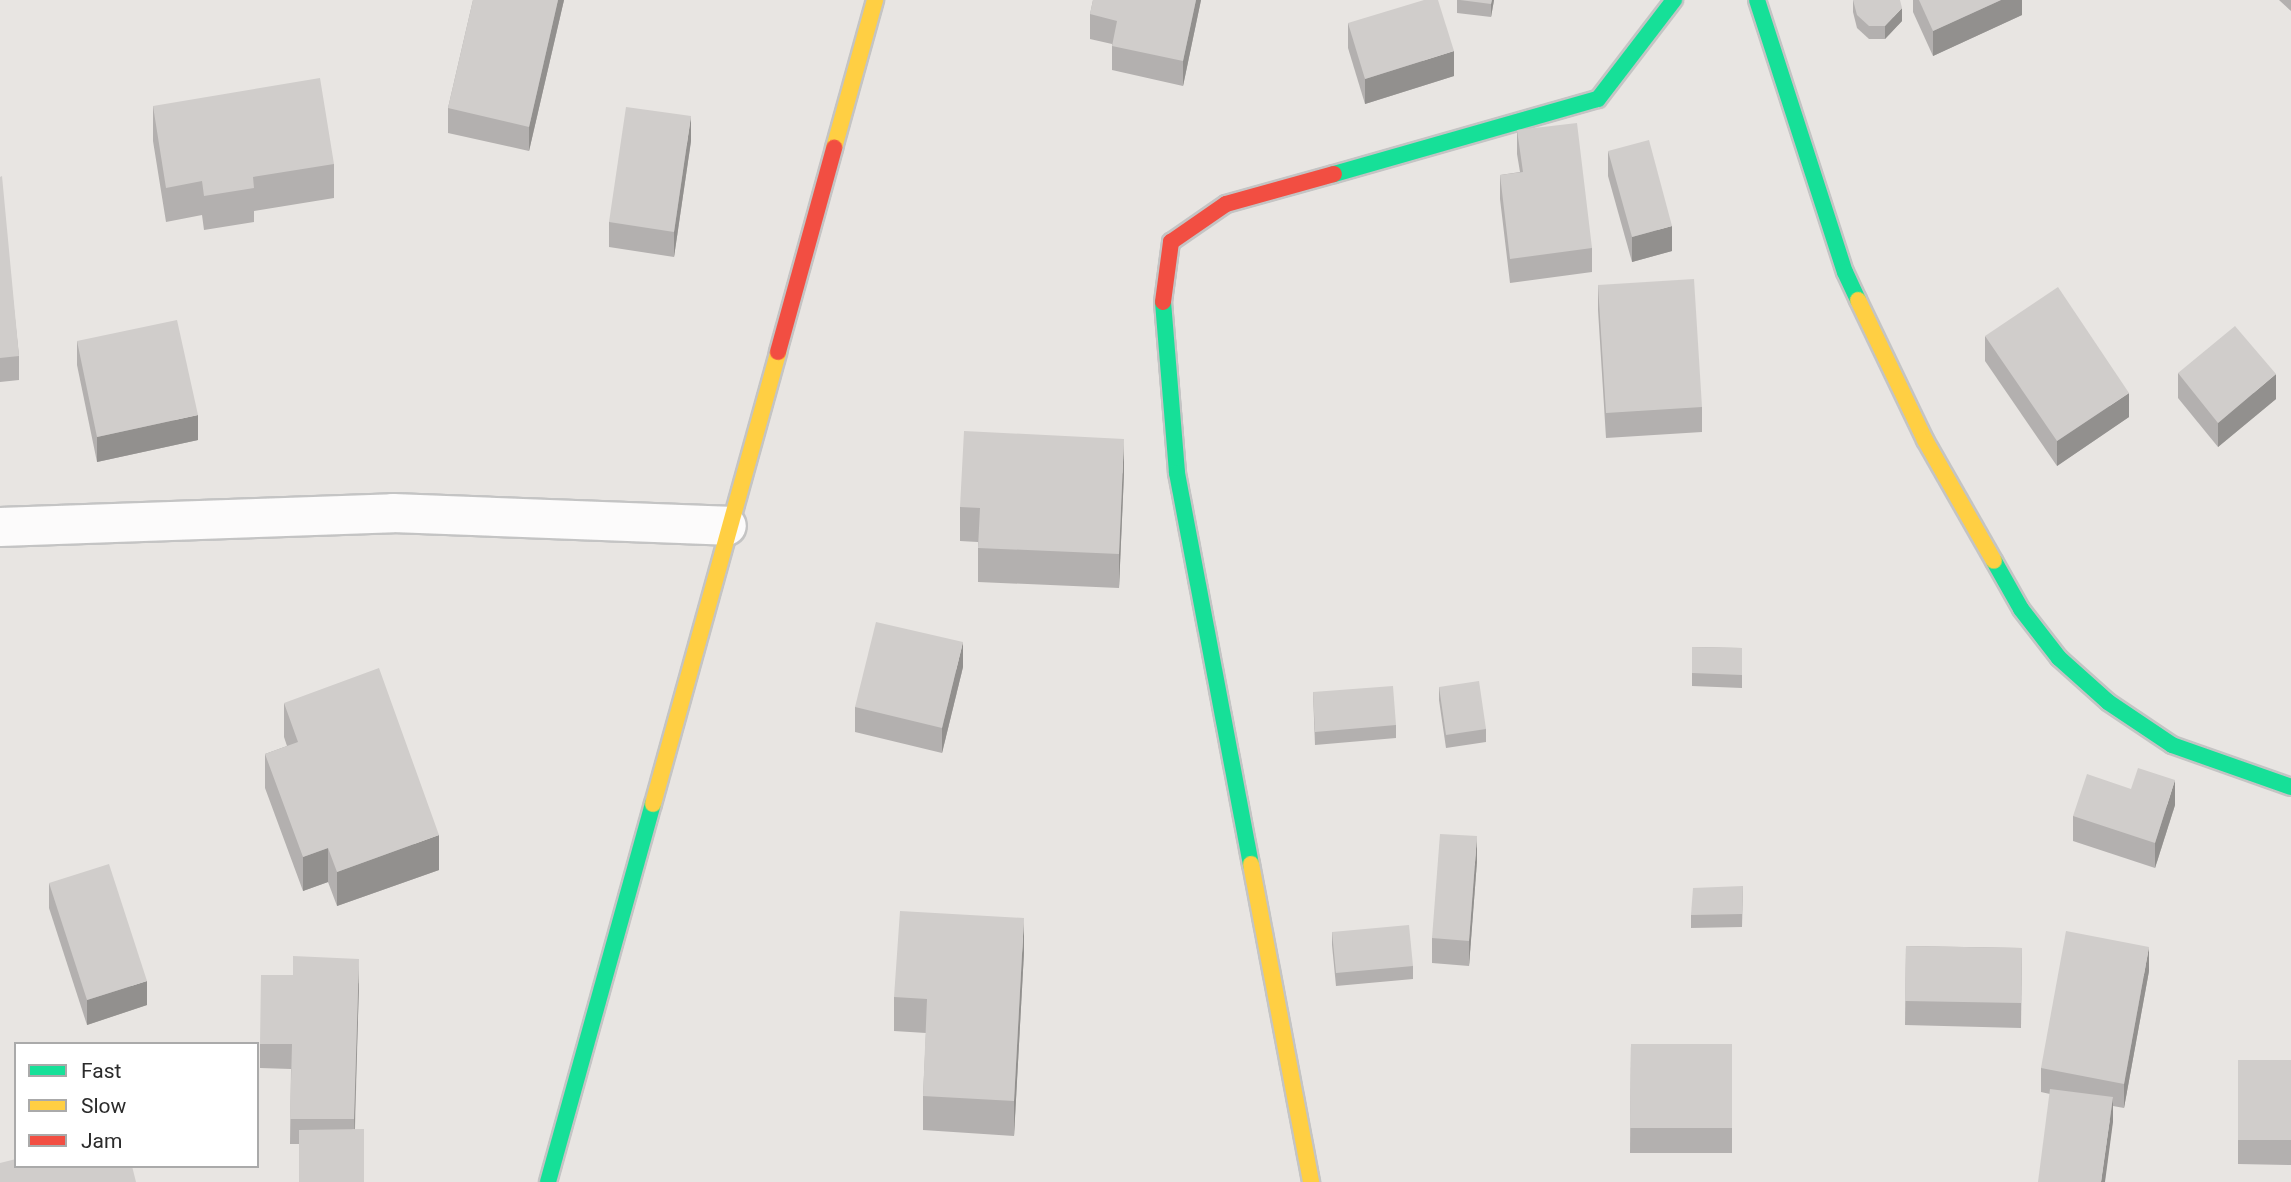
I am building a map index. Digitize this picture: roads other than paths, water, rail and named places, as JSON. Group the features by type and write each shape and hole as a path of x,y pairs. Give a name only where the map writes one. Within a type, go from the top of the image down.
{"street":[{"path":"548,1182 727,526 875,0"},
{"path":"1311,1182 1177,472 1162,312 1171,242 1226,204 1598,99 1674,0"},
{"path":"1757,0 1845,272 1926,440 2021,609 2059,658 2108,702 2172,745 2291,787"},
{"path":"0,527 393,513 727,526"}]}
